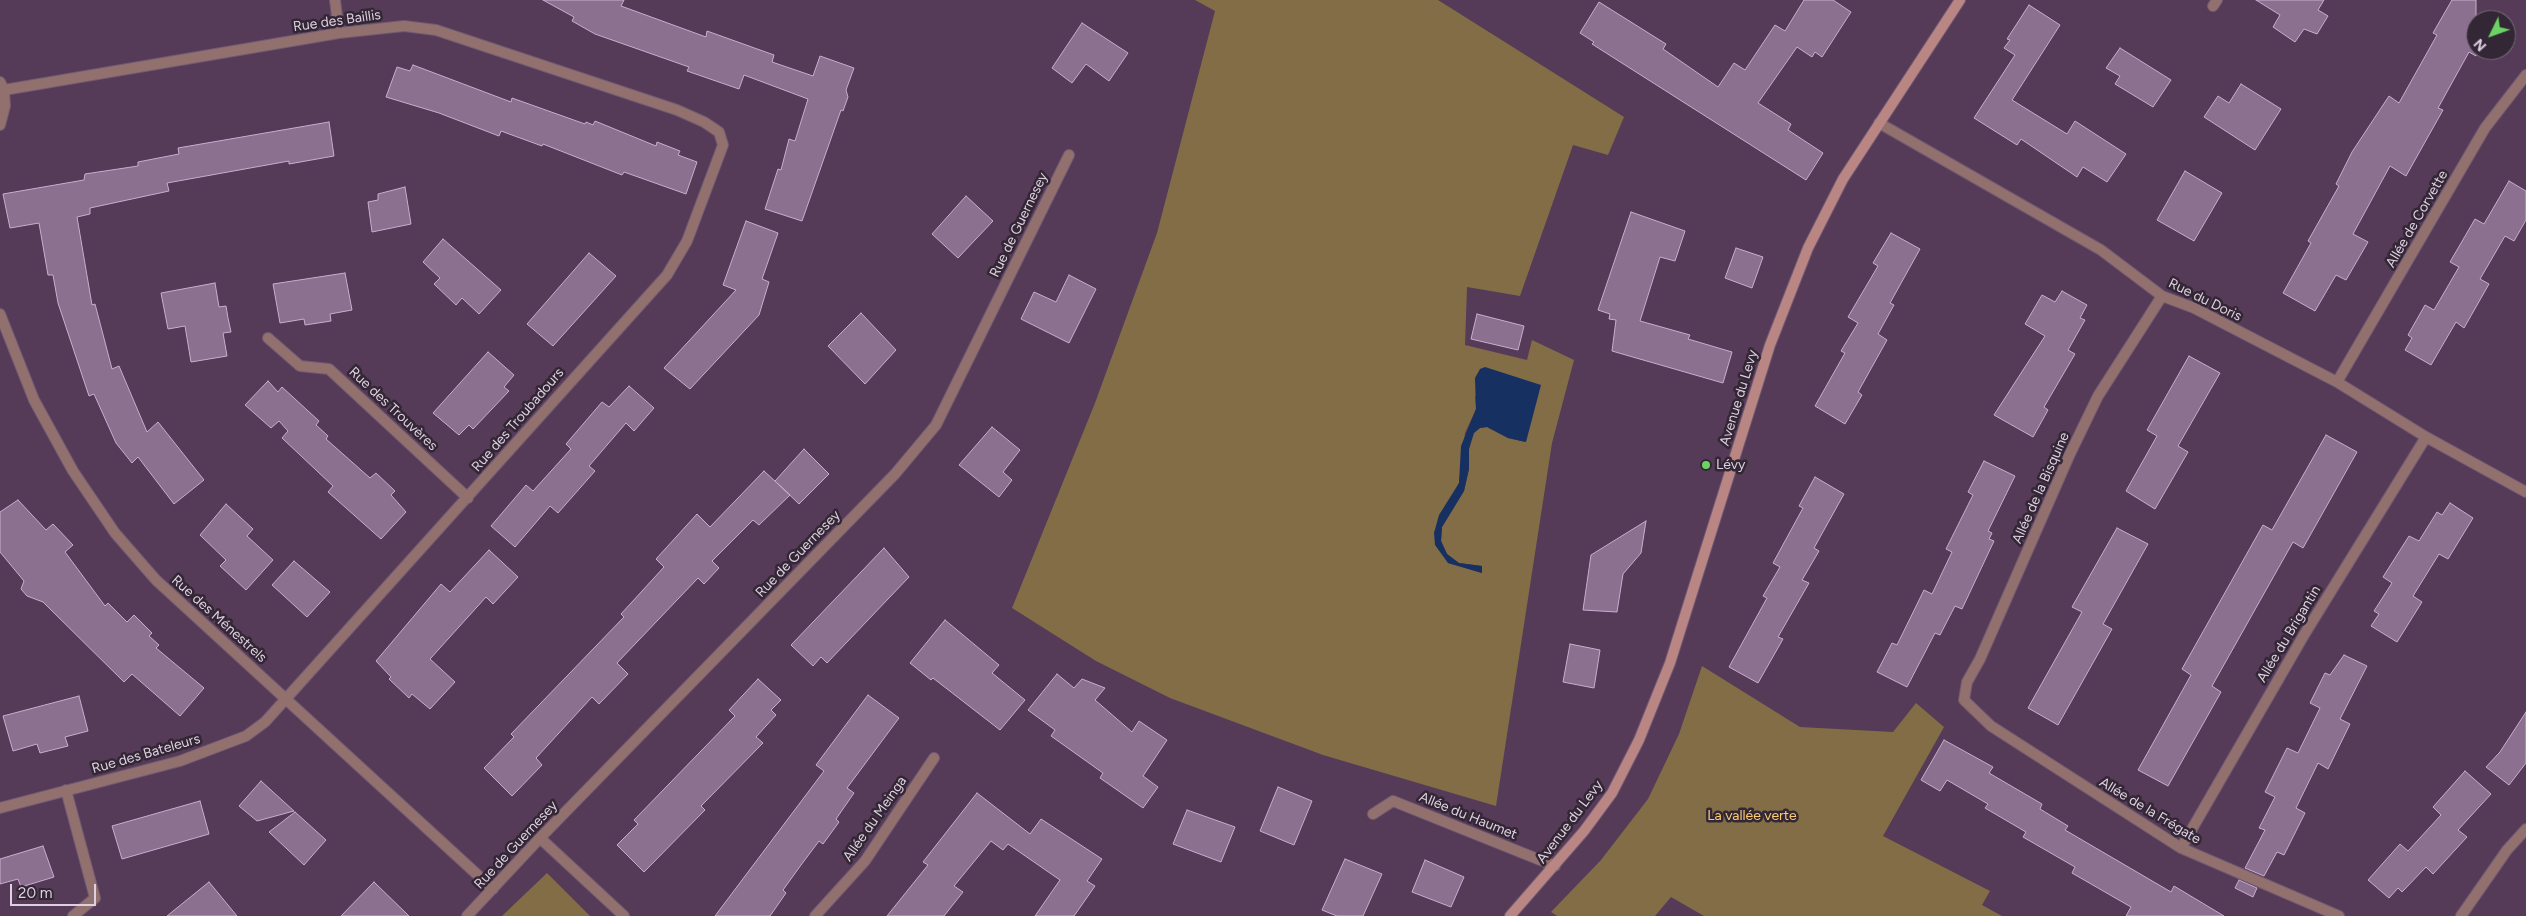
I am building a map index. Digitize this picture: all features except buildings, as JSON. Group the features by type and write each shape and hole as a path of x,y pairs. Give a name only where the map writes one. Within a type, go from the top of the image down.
{"street":[{"path":"335,0 339,33"},
{"name":"Avenue du Levy","path":"1510,916 1555,866 1612,793 1639,740 1670,663 1770,345 1808,248 1843,179 1960,0"},
{"name":"Rue des Baillis","path":"2,86 339,33 404,26 436,30 677,110 704,122 718,132"},
{"name":"Allée de Corvette","path":"2337,382 2485,128 2526,74"},
{"path":"0,125 5,106 2,86"},
{"name":"Rue du Doris","path":"1879,123 2101,250 2162,296 2194,308 2337,382 2426,437 2526,492"},
{"name":"Rue des Troubadours","path":"286,698 666,276 687,240 722,145 718,132"},
{"name":"Rue de Guernesey","path":"467,916 540,838 895,474 936,425 1069,155"},
{"name":"Allée de la Bisquine","path":"1964,700 1967,682 1980,659 2069,456 2094,405 2162,296"},
{"name":"Rue des Ménestrels","path":"0,314 34,400 72,471 115,533 156,580 493,889"},
{"name":"Rue des Trouvères","path":"268,338 300,366 329,369 468,498"},
{"name":"Allée du Brigantin","path":"2181,848 2304,635 2426,437"},
{"name":"Rue des Bateleurs","path":"0,808 180,761 246,736 265,722 286,698"},
{"name":"Allée de la Frégate","path":"1964,700 1991,726 2181,848 2340,916"},
{"name":"Allée du Meinga","path":"814,916 865,861 934,758"},
{"path":"66,790 95,898 73,916"},
{"name":"Allée du Haumet","path":"1373,814 1393,800 1555,866"},
{"path":"2461,916 2507,850 2526,828"},
{"path":"540,838 624,916"}],"green space":[{"path":"1195,0 1438,0 1624,117 1608,155 1573,145 1520,296 1467,287 1465,345 1527,360 1532,340 1574,360 1552,443 1496,806 1323,755 1170,698 1096,661 1012,608 1095,403 1157,233 1215,11","holes":["1475,396 1527,435 1525,442 1508,438 1487,427 1480,428 1473,433 1469,449 1469,469 1464,491 1442,527 1441,541 1447,554 1459,563 1482,566 1482,573 1448,563 1434,533 1459,483 1465,433 1476,409"]},
{"name":"La vallée verte","path":"1702,666 1800,727 1893,732 1916,703 1944,727 1883,836 1990,891 1982,905 2002,916 1704,916 1671,897 1655,916 1557,916 1551,912 1601,860 1648,799 1679,734"},
{"path":"547,873 590,916 502,916"}],"water":[{"path":"1485,367 1541,385 1526,442 1508,438 1487,427 1480,428 1474,433 1469,449 1469,469 1464,491 1442,527 1441,541 1447,554 1459,563 1482,566 1482,573 1448,563 1435,545 1434,533 1439,515 1459,483 1461,446 1476,409 1475,378 1480,369"}],"place":[{"name":"Lévy","path":"1706,465"}]}
